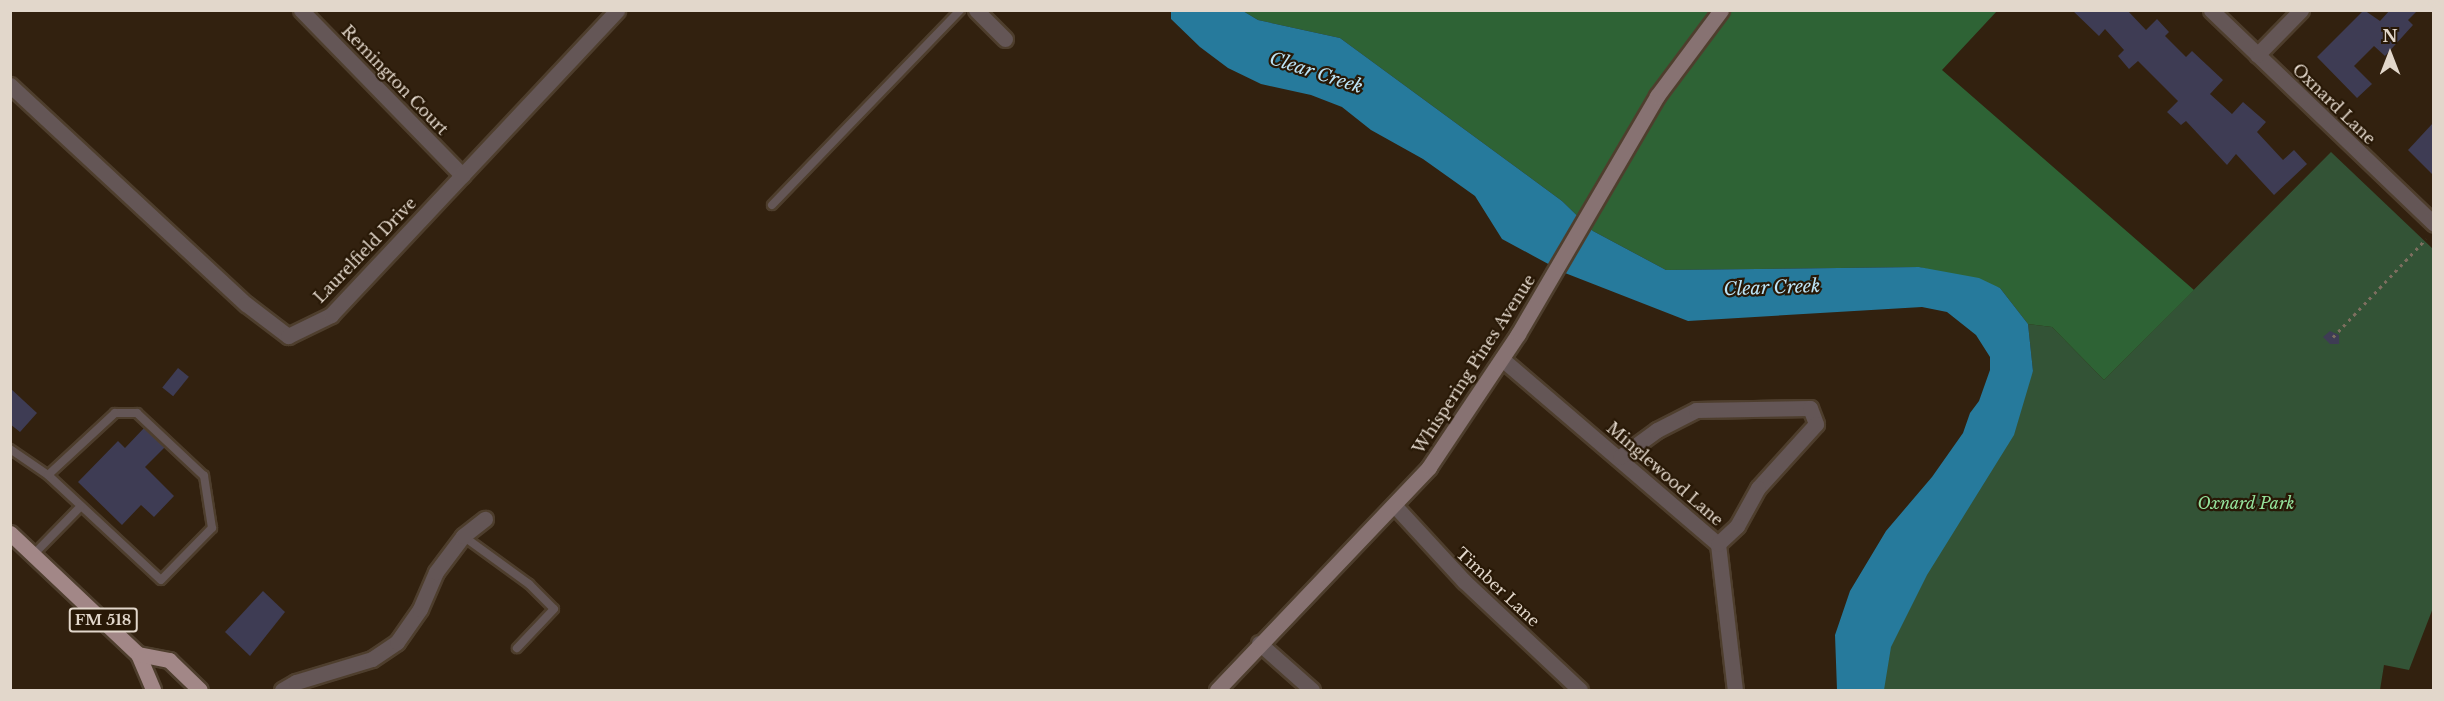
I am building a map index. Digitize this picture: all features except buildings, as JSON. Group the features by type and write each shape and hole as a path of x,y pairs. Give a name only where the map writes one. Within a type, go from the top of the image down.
{"main road":[{"name":"Whispering Pines Avenue","path":"1217,690 1395,506 1436,459 1518,334 1613,170 1682,60 1721,10"},
{"name":"FM 518","path":"10,532 138,654 153,690"},
{"name":"FM 518","path":"138,654 169,660 200,690"}],"street":[{"name":"Remington Court","path":"301,10 462,175"},
{"name":"Laurelfield Drive","path":"10,85 246,304 288,336 331,315 617,10"},
{"path":"976,10 1005,39"},
{"name":"Oxnard Lane","path":"2211,10 2433,224"},
{"path":"2257,55 2301,10"},
{"name":"Minglewood Lane","path":"1502,359 1620,457 1719,544 1736,690"},
{"path":"1620,457 1657,430 1696,410 1810,408 1816,424 1758,488 1737,526 1719,544"},
{"name":"Timber Lane","path":"1395,506 1464,581 1580,690"},
{"path":"282,690 296,682 372,659 397,642 420,609 436,572 463,536 485,519"},
{"path":"1259,644 1312,690"}],"lane":[{"path":"772,205 960,10"},
{"path":"10,449 48,475 161,580 212,528 204,476 137,413 115,413 48,475"},
{"path":"34,554 80,507"},
{"path":"463,536 529,584 554,609 517,648"}],"path":[{"path":"2333,338 2426,239"}],"green space":[{"path":"1243,11 1997,11 1942,70 2194,290 2104,380 2052,327 2028,324 2000,288 1919,267 1666,270 1593,231 1562,201 1340,38 1258,20"},
{"name":"Oxnard Park","path":"2331,152 2433,249 2433,608 2409,670 2384,665 2380,690 1876,690 1899,607 2033,371 2028,324 2052,327 2104,380"}],"water":[{"name":"Clear Creek","path":"1171,11 1243,11 1258,20 1340,38 1562,201 1593,231 1666,270 1919,267 1979,278 2000,288 2028,324 2033,371 2014,435 1927,575 1891,647 1884,690 1837,690 1835,635 1850,591 1886,531 1932,477 1963,433 1970,413 1979,401 1990,370 1990,357 1976,335 1947,312 1922,307 1688,321 1565,273 1502,239 1475,196 1423,159 1371,130 1342,107 1311,95 1261,84 1228,68 1200,47 1171,19"}]}
